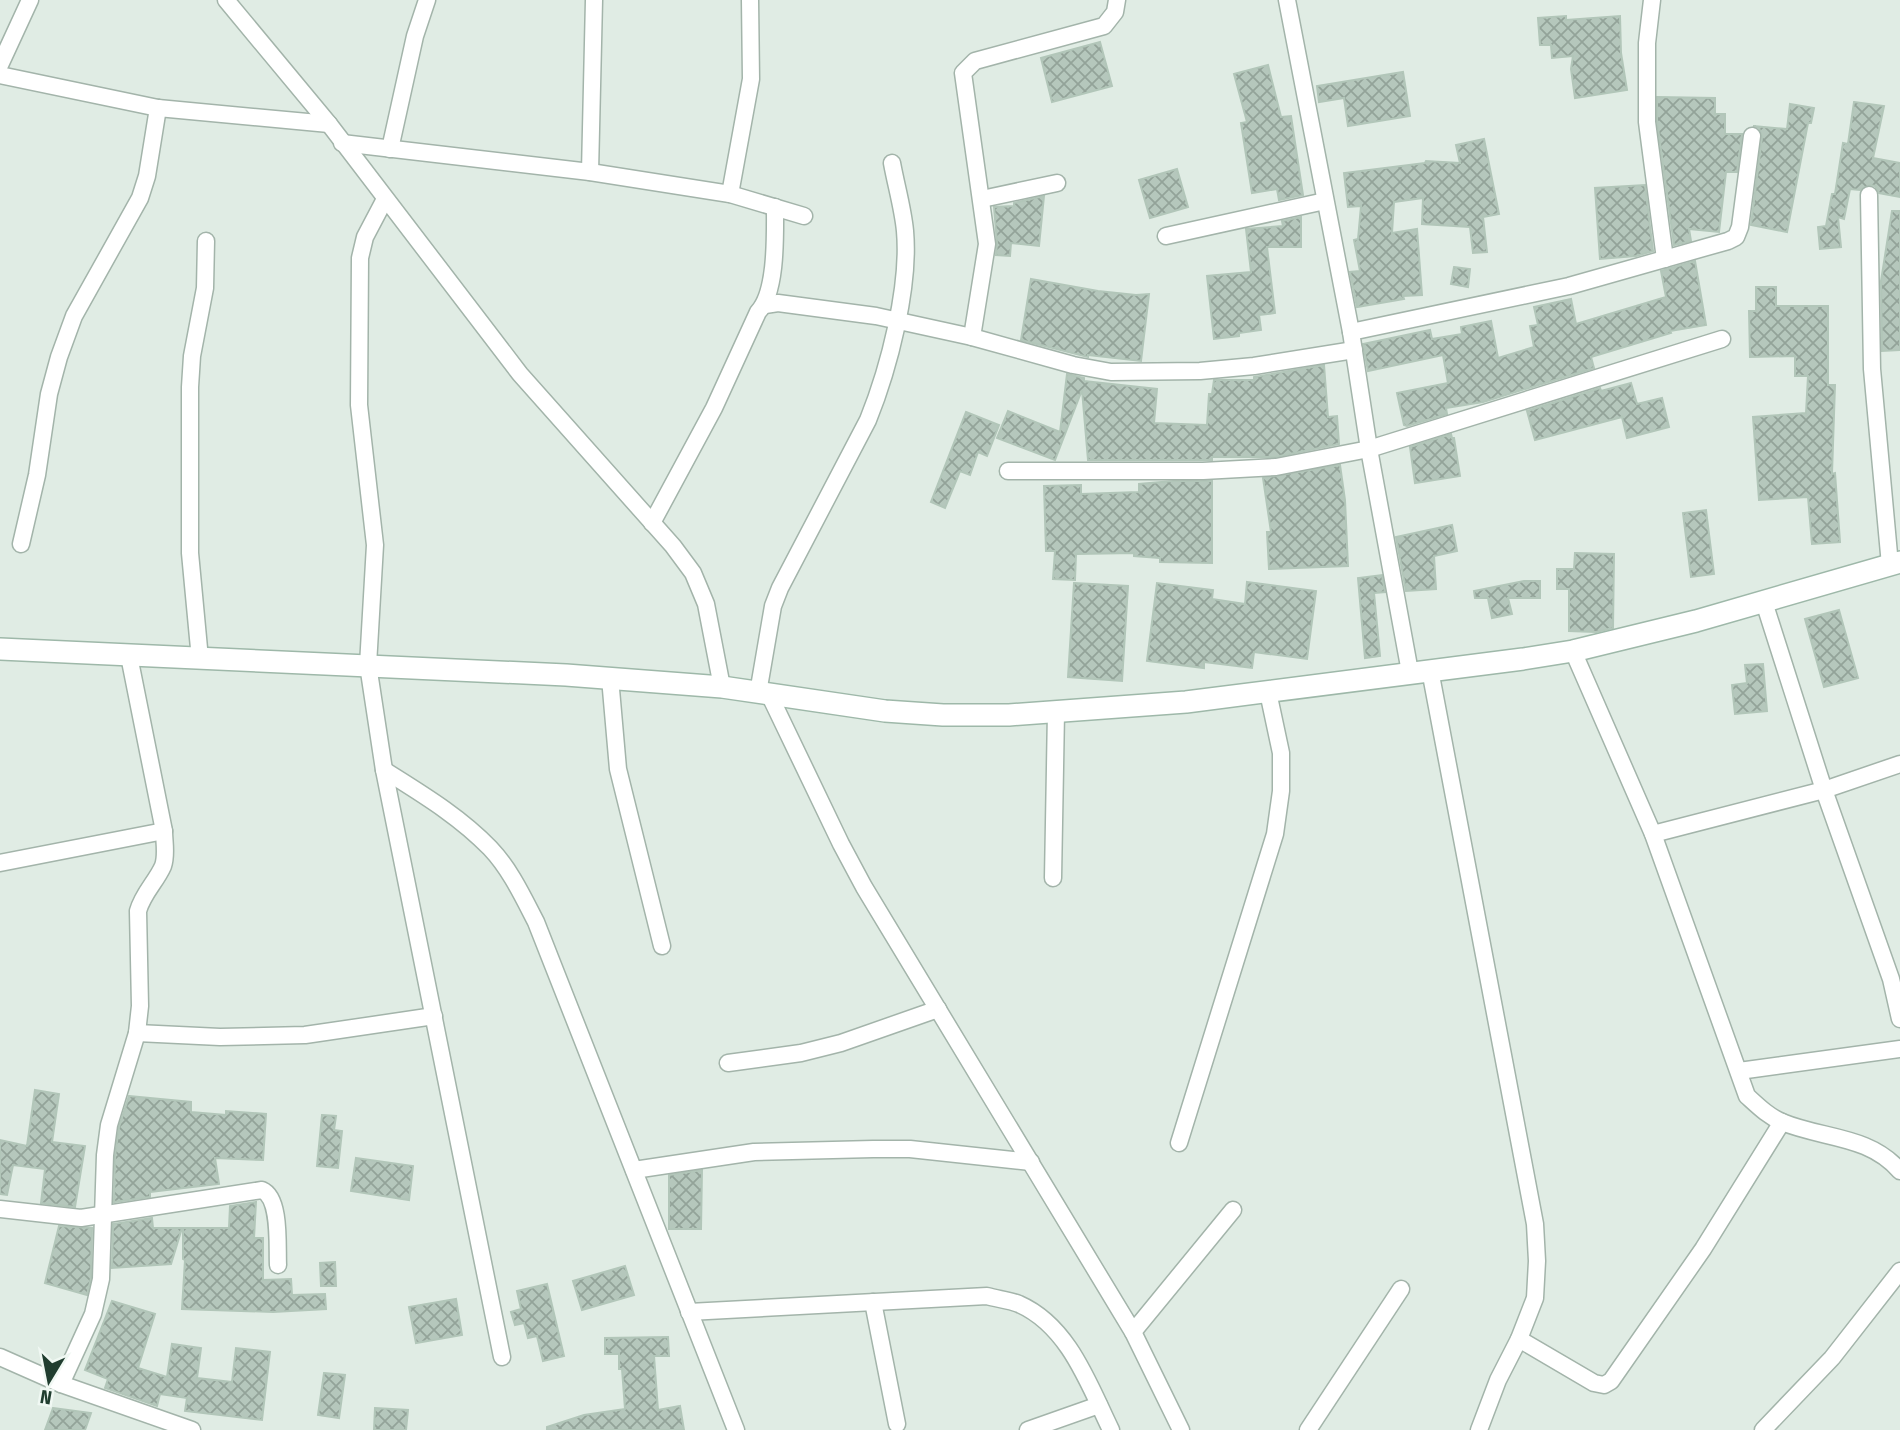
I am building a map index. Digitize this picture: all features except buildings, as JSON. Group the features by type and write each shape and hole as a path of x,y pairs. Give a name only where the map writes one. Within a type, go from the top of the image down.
{"street":[{"path":"0,65 30,0"},
{"path":"226,0 329,124 520,374 693,573 706,604 722,687"},
{"path":"390,149 415,36 427,0"},
{"path":"590,172 594,0"},
{"path":"730,194 751,79 750,0"},
{"path":"972,337 987,244 963,73 967,66 975,61 1104,26 1115,12 1117,0"},
{"path":"1287,0 1351,332 1369,449 1420,671 1535,1224 1535,1298 1479,1430"},
{"path":"1652,0 1647,43 1647,122 1665,259"},
{"path":"0,75 158,108 329,124"},
{"path":"21,544 62,346 74,316 140,198 147,176 158,108"},
{"path":"1351,332 1569,286 1728,241 1735,237 1740,228 1752,136"},
{"path":"342,143 590,172 730,194 804,216"},
{"path":"892,163 905,230 906,254 898,321 869,420 773,606 764,694 841,844 1133,1332 1181,1430"},
{"path":"982,199 1057,183"},
{"path":"0,649 610,678 722,687 886,711 943,715 1009,715 1186,702 1573,651 1696,621 1895,564 1872,369 1868,195"},
{"path":"384,199 365,237 360,258 359,405 375,545 368,665 384,770 502,1357"},
{"path":"1166,236 1325,201"},
{"path":"652,523 714,408 758,312 765,305 775,256 775,207"},
{"path":"200,659 190,553 190,387 192,356 205,288 206,241"},
{"path":"765,305 778,303 898,321 1111,372 1214,370 1354,350"},
{"path":"1008,471 1203,471 1276,467 1369,449 1722,339"},
{"path":"1764,602 1824,790 1891,979 1900,1019"},
{"path":"1573,651 1653,834 1747,1096 1764,1112 1782,1122 1854,1141 1872,1149 1897,1166"},
{"path":"61,1384 93,1314 100,1279 105,1155 109,1125 136,1032 140,1006 138,911 141,899 164,863 164,831 129,656"},
{"path":"610,678 618,769 662,946"},
{"path":"1179,1143 1275,834 1281,791 1281,753 1268,692"},
{"path":"1053,878 1056,712"},
{"path":"1653,834 1824,790 1900,764"},
{"path":"384,770 450,812 492,849 514,879 536,922 736,1430"},
{"path":"0,863 164,831"},
{"path":"728,1063 801,1053 841,1043 938,1009"},
{"path":"136,1032 220,1037 304,1035 433,1016"},
{"path":"1739,1071 1900,1049"},
{"path":"1519,1339 1594,1383 1604,1385 1611,1381 1703,1248 1782,1122"},
{"path":"634,1170 754,1152 873,1149 910,1149 1031,1162"},
{"path":"0,1209 81,1218 262,1189 269,1193 274,1203 278,1265"},
{"path":"1133,1332 1233,1210"},
{"path":"1763,1430 1832,1359 1900,1271"},
{"path":"1308,1430 1401,1289"},
{"path":"690,1312 987,1296 1018,1304 1045,1319 1069,1347 1111,1430"},
{"path":"873,1302 897,1424"},
{"path":"0,1357 61,1384 192,1430"},
{"path":"1028,1430 1098,1405"}]}
